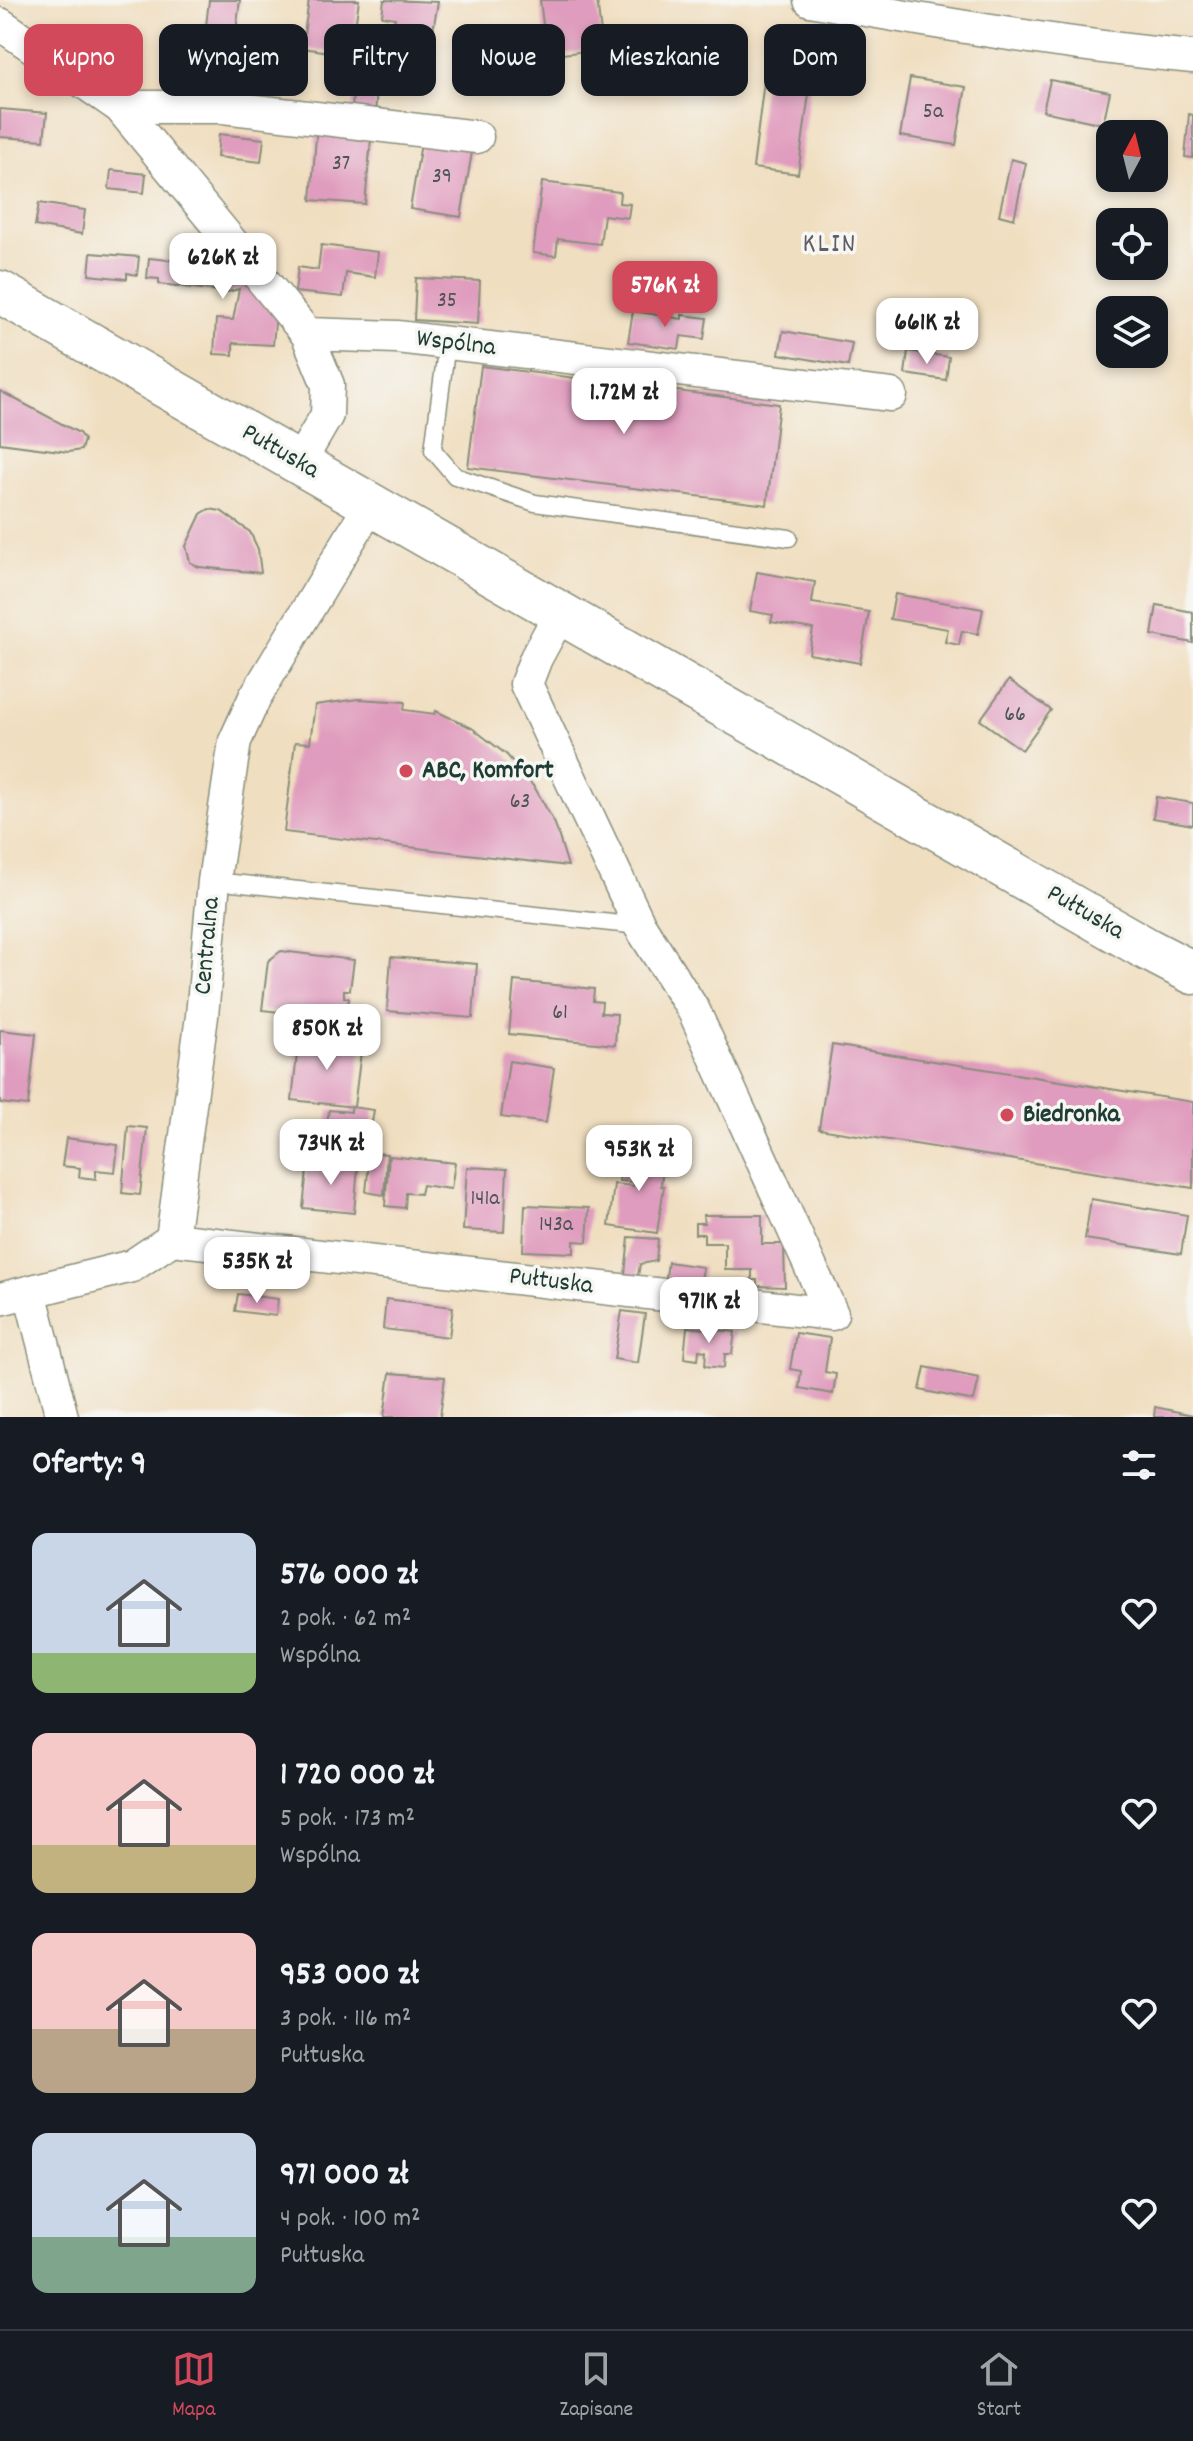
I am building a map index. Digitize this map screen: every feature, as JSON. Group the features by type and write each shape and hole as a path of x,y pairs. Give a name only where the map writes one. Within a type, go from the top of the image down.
{"street":[{"path":"810,0 905,18 1120,50 1193,57"},
{"path":"0,24 120,107 307,334 328,385 327,415 299,463"},
{"path":"120,107 223,107 477,137"},
{"name":"Pułtuska","path":"0,292 1193,973"},
{"name":"Wspólna","path":"307,334 397,337 891,395"},
{"name":"Centralna","path":"172,1239 202,1016 214,881 235,741 255,697 371,504"},
{"name":"Pułtuska","path":"172,1239 832,1314 694,1011 640,926 526,684 561,612"},
{"path":"62,1417 15,1296 132,1266 172,1239"}],"lane":[{"path":"447,343 433,450 455,476 535,503 789,538"},
{"path":"214,881 640,926"}],"building":[{"path":"209,0 240,0 237,24 206,24"},
{"path":"309,0 359,0 356,24 324,24 324,51 308,49 308,24 306,24"},
{"path":"384,0 438,2 434,24 394,24 395,18 382,16"},
{"path":"540,0 597,0 600,24 581,24 581,52 565,54 565,24 543,24"},
{"path":"910,78 966,87 956,145 900,136"},
{"path":"1050,80 1110,92 1104,120 1096,122 1043,111"},
{"path":"764,81 764,96 809,96 798,174 753,168"},
{"path":"353,96 376,96 375,116 352,114"},
{"path":"0,109 47,113 44,140 0,137"},
{"path":"1189,114 1193,115 1193,158 1185,157"},
{"path":"317,124 372,128 365,204 311,200"},
{"path":"219,134 264,139 261,162 217,157"},
{"path":"422,137 473,146 461,217 410,209"},
{"path":"1011,159 1026,163 1014,219 999,215"},
{"path":"111,170 146,174 144,193 109,189"},
{"path":"542,182 620,192 619,203 630,204 628,218 604,215 600,244 558,239 556,256 533,253"},
{"path":"39,203 85,210 82,234 35,226"},
{"path":"321,245 378,252 375,277 346,273 343,297 295,292 298,267 318,270"},
{"path":"91,253 139,257 137,275 127,273 127,279 89,275"},
{"path":"149,258 237,267 280,320 275,323 273,345 233,343 233,355 214,354 216,319 233,320 239,289 228,292 159,284 159,279 147,278"},
{"path":"416,278 480,281 478,324 414,320"},
{"path":"633,311 682,319 682,315 707,318 704,339 681,336 679,349 628,342"},
{"path":"783,331 852,343 848,366 779,354"},
{"path":"908,351 949,357 946,380 905,374"},
{"path":"481,366 779,404 767,505 468,467"},
{"path":"0,391 79,433 84,440 81,450 68,452 0,443"},
{"path":"209,509 221,511 250,532 258,549 261,573 199,567 190,562 186,546 201,514"},
{"path":"757,572 815,582 812,603 869,612 860,663 809,654 813,629 771,622 773,615 750,611"},
{"path":"895,594 983,609 978,634 962,631 959,645 945,642 948,629 890,619"},
{"path":"1157,605 1193,612 1193,643 1152,635"},
{"path":"1009,680 1051,710 1022,750 980,720"},
{"name":"ABC, Komfort","path":"359,699 405,702 404,710 435,714 436,711 472,728 507,755 535,788 555,824 568,866 284,832 295,742 310,743 315,705"},
{"path":"1156,797 1193,803 1193,825 1153,818"},
{"path":"281,951 354,960 350,990 344,990 344,997 349,998 346,1020 262,1010 268,961"},
{"path":"391,957 477,964 473,1018 387,1011"},
{"path":"514,981 594,989 593,1001 602,1002 601,1013 617,1014 615,1045 509,1034"},
{"path":"0,1030 36,1034 28,1106 0,1103"},
{"path":"299,1036 362,1044 354,1107 292,1100"},
{"name":"Biedronka","path":"832,1045 1193,1102 1193,1188 819,1129"},
{"path":"509,1061 554,1068 546,1123 501,1117"},
{"path":"351,1107 374,1110 370,1134 326,1129 329,1110 351,1112"},
{"path":"128,1126 147,1128 140,1195 122,1193"},
{"path":"66,1138 118,1145 115,1172 96,1170 96,1179 79,1177 80,1168 62,1166"},
{"path":"623,1151 663,1155 662,1168 668,1169 667,1175 662,1175 661,1186 664,1186 657,1233 609,1226 614,1184 633,1186 634,1182 619,1181"},
{"path":"370,1153 387,1154 384,1195 366,1192"},
{"path":"389,1156 455,1163 451,1189 422,1185 420,1194 406,1193 405,1208 385,1206"},
{"path":"308,1161 358,1166 354,1213 303,1208"},
{"path":"467,1167 507,1169 504,1232 463,1230"},
{"path":"1091,1199 1187,1215 1181,1254 1085,1239"},
{"path":"525,1205 589,1208 587,1242 574,1241 574,1253 523,1251"},
{"path":"703,1215 762,1215 762,1244 784,1244 785,1287 757,1286 757,1280 752,1280 752,1270 725,1270 725,1243 704,1243 704,1234 695,1234 695,1223 704,1223"},
{"path":"629,1237 658,1239 656,1261 640,1264 638,1276 625,1274"},
{"path":"668,1262 703,1267 700,1289 665,1284"},
{"path":"238,1294 278,1299 276,1316 235,1311"},
{"path":"386,1299 453,1307 449,1337 383,1329"},
{"path":"622,1311 645,1314 638,1363 614,1359"},
{"path":"687,1327 735,1332 732,1354 725,1354 724,1368 705,1366 706,1351 699,1350 698,1360 684,1358"},
{"path":"796,1333 830,1338 825,1372 836,1374 833,1394 799,1388 801,1371 790,1369"},
{"path":"925,1367 979,1378 974,1401 920,1390"},
{"path":"390,1373 445,1377 440,1417 384,1417"},
{"path":"1155,1407 1193,1415 1193,1417 1154,1417"}],"place":[{"name":"ABC, Komfort","path":"406,771"},
{"name":"Biedronka","path":"1007,1115"}],"district":[{"name":"KLIN","path":"830,246"}]}
